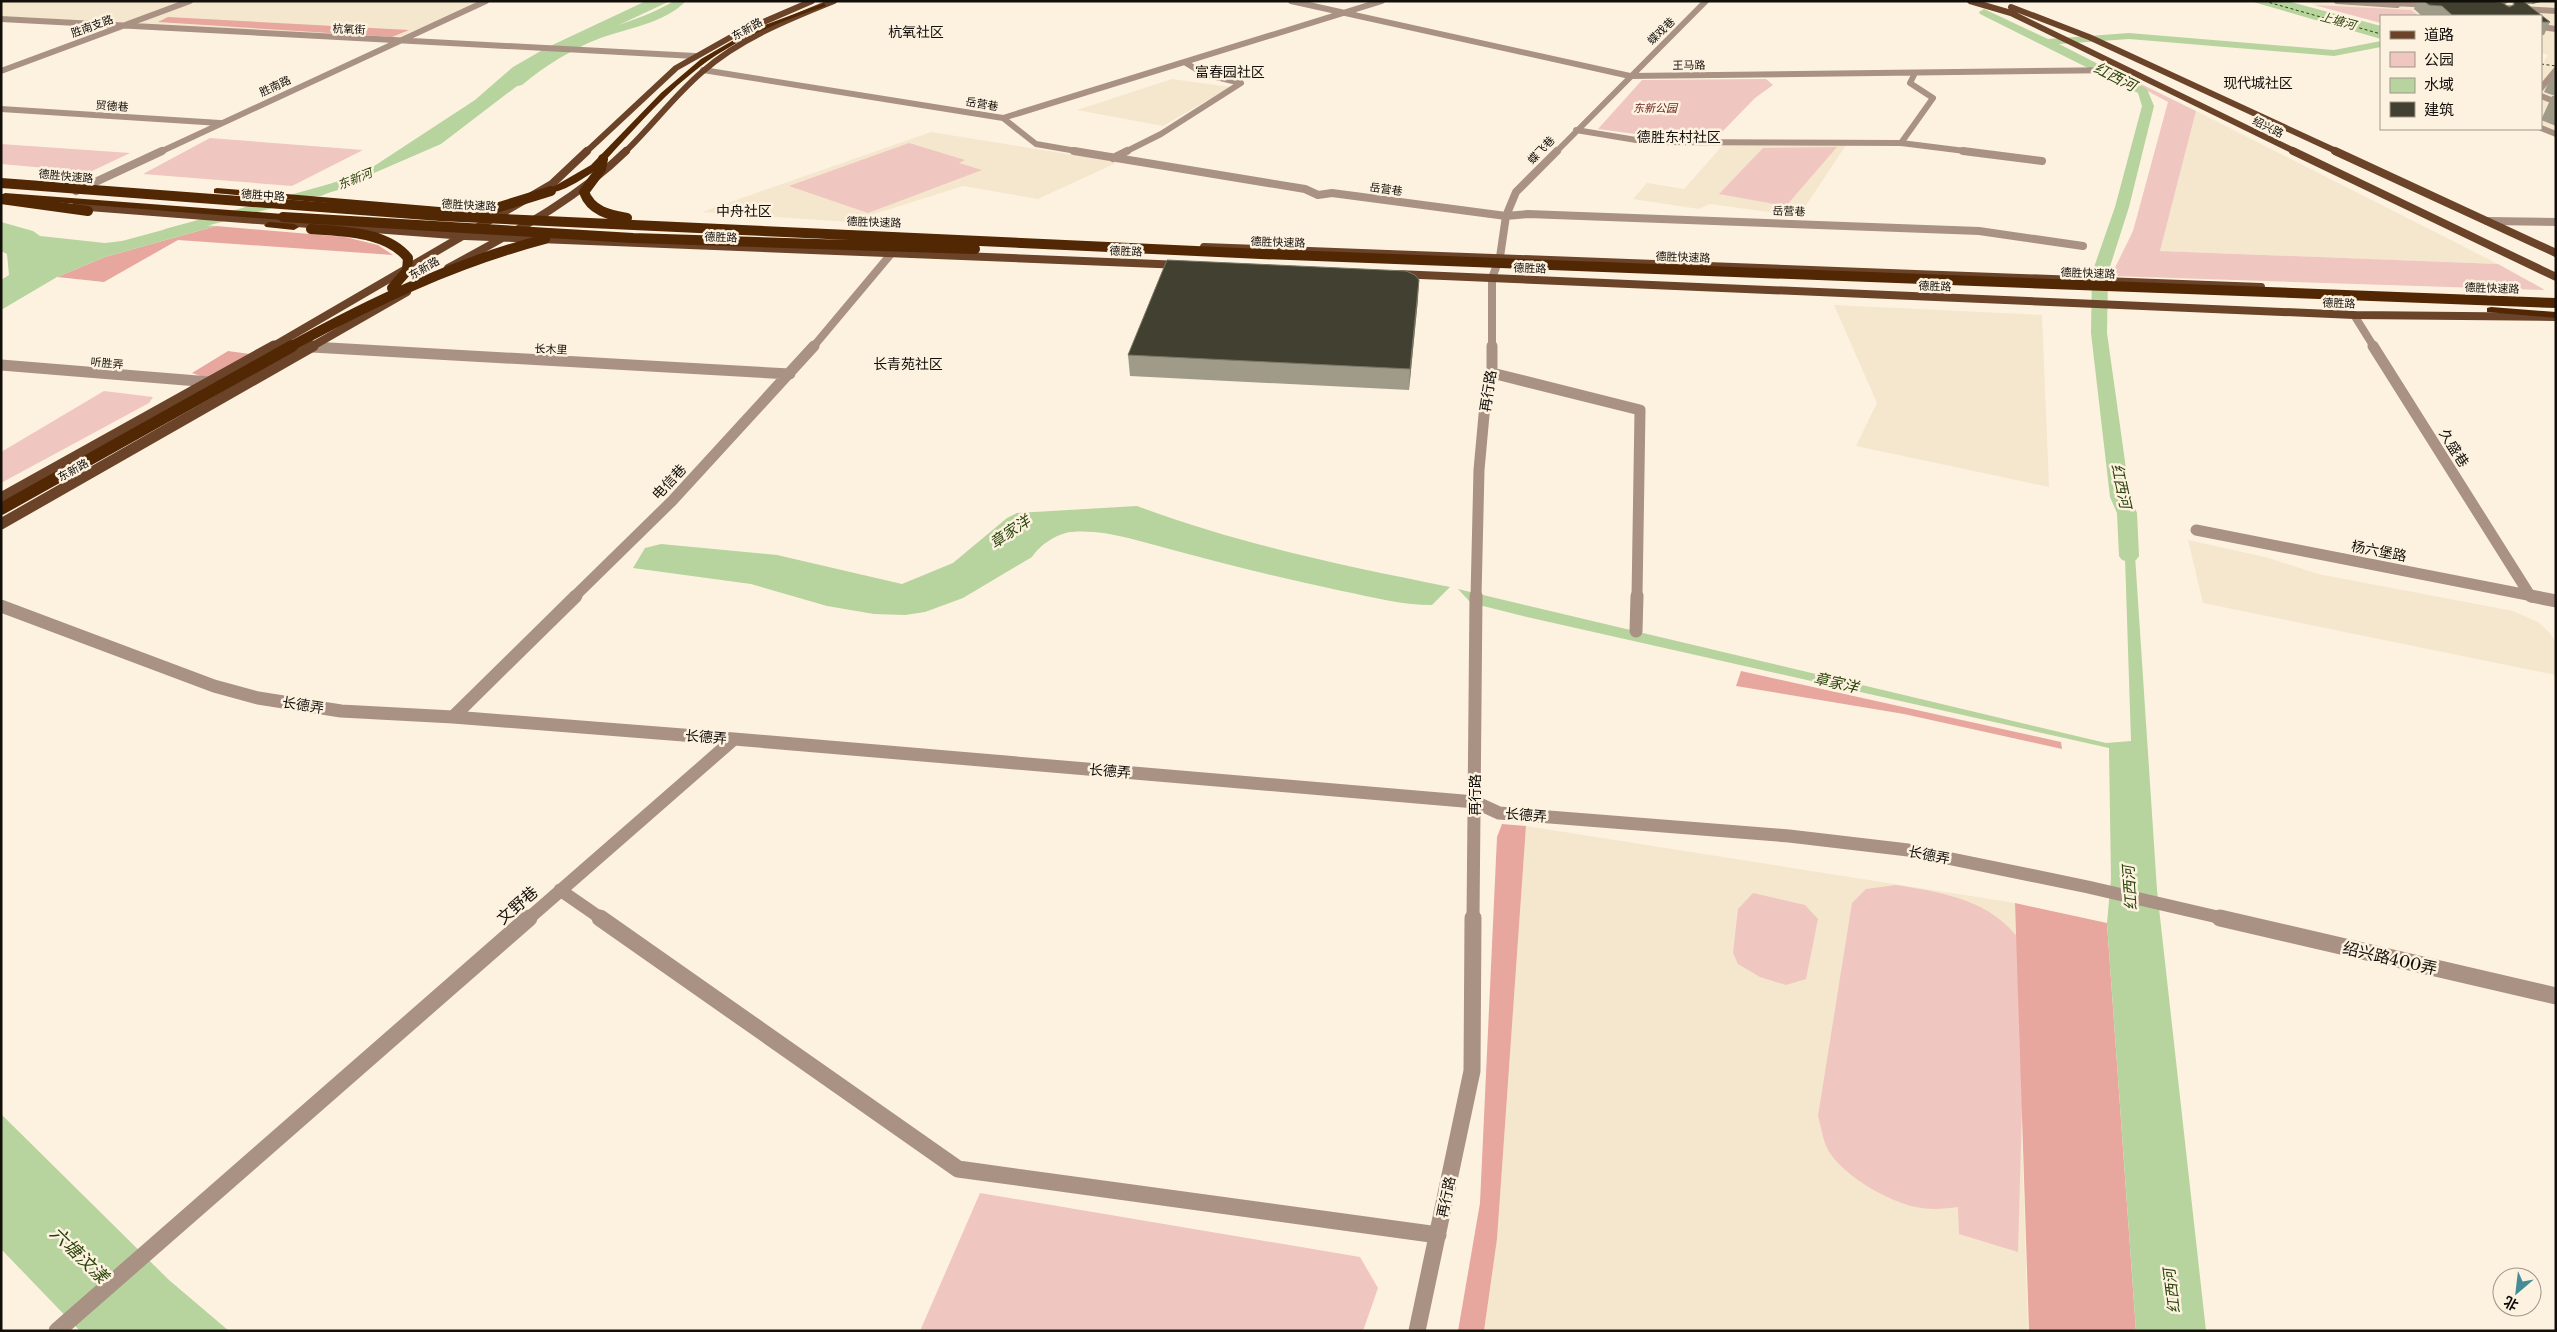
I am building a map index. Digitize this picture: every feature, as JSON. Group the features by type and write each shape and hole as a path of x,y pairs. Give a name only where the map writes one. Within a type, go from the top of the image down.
{"highway":[{"path":"294,227 378,226 454,219 504,207 551,191 582,176 603,159 666,92 688,72 731,44 775,21 824,5"},
{"path":"603,159 601,169 584,192 592,206 604,212 628,218 700,223 1000,235 1042,242"},
{"path":"1,176 420,207 463,212 488,222"},
{"name":"德胜快速路","path":"1,185 440,216 1042,242 1261,254 2489,305"},
{"path":"1,198 88,211 294,227 374,237 399,246 408,254 409,264 406,273 392,288 367,305"},
{"name":"德胜快速路","path":"1,198 613,237 2489,305"},
{"path":"1,510 367,305 432,274 523,244 568,234 605,229 700,223"},
{"path":"2489,305 2556,300"},
{"path":"2489,305 2556,314"}],"main road":[{"name":"东新路","path":"1,498 210,382 466,236 552,184 676,68 738,33 812,1"},
{"name":"东新路","path":"1,524 504,237 565,199 616,160 704,70 766,32 834,1"},
{"name":"绍兴路","path":"1970,1 2011,13 2068,43 2556,277"},
{"name":"绍兴路","path":"1989,1 2029,12 2088,37 2556,253"},
{"name":"德胜中路","path":"1,185 244,205 524,224"},
{"name":"德胜中路","path":"1,198 244,219 466,236 504,237"},
{"name":"德胜路","path":"524,224 686,232 1500,256 2556,300"},
{"name":"德胜路","path":"504,237 1194,266"},
{"name":"德胜路","path":"1383,273 2354,315 2556,314"}],"street":[{"name":"胜南支路","path":"1,71 190,1"},
{"name":"胜南路","path":"74,192 486,1"},
{"name":"王马路","path":"1291,1 1630,76 2124,70"},
{"path":"1003,118 1382,1"},
{"name":"蝶戏巷","path":"1630,76 1706,1"},
{"path":"2336,1 2398,5 2394,2"},
{"path":"2394,2 2443,6"},
{"path":"2542,10 2547,6 2556,5"},
{"path":"2505,15 2498,9 2556,11"},
{"name":"杭氧街","path":"1,19 582,52 695,56"},
{"path":"2542,27 2556,29"},
{"path":"1113,158 1161,134 1241,83 1201,73 1190,68 1186,63"},
{"name":"岳营巷","path":"704,70 1003,118 1036,144 1305,189 1310,193 1325,196 1332,193 1506,216 1528,214 1879,226 2003,233 2083,246"},
{"path":"2542,87 2556,70"},
{"path":"1901,143 1932,98 1910,83 1916,72"},
{"name":"蝶飞巷","path":"1500,256 1506,216 1516,192 1630,76"},
{"path":"2547,81 2556,82"},
{"path":"2542,96 2556,102"},
{"name":"贸德巷","path":"1,109 222,123"},
{"path":"2542,128 2556,134"},
{"path":"1576,130 1648,142 1901,143 2042,161"},
{"path":"2487,221 2556,222"},
{"name":"电信巷","path":"453,717 672,501 790,374 890,254"},
{"name":"再行路","path":"1417,1331 1472,1071 1475,802 1474,689 1479,470 1487,382 1492,373 1492,278 1500,256"},
{"name":"久盛巷","path":"2354,315 2531,597"},
{"name":"长木里","path":"312,347 790,374"},
{"name":"听胜弄","path":"1,365 210,382"},
{"path":"1492,373 1640,410 1636,631"},
{"name":"杨六堡路","path":"2196,530 2556,601"},
{"name":"长德弄","path":"1,606 214,686 258,698 341,711 453,717 734,739 1475,802 1500,813 1789,836 1908,850 2088,887 2225,919"},
{"name":"文野巷","path":"57,1331 734,739"},
{"path":"560,890 958,1169 1438,1235"},
{"name":"绍兴路400弄","path":"2225,919 2556,996"}],"shaded area":[{"path":"1,1 478,1 396,39 1,16"},
{"path":"2302,1 2556,1 2556,136 2540,130 2542,130 2542,64 2548,55 2542,53 2542,15 2380,15 2380,23"},
{"path":"168,17 409,30 392,37 158,22"},
{"path":"1172,79 1230,87 1163,126 1077,110"},
{"path":"2196,111 2498,264 2160,251"},
{"path":"931,132 1118,162 1038,199 963,186 849,222 702,212"},
{"path":"1723,145 1846,145 1799,216 1710,204 1699,209 1633,199 1647,183 1684,189"},
{"path":"216,226 345,237 378,245 393,255 178,240 104,282 57,277 105,257"},
{"path":"1834,305 2042,315 2049,487 1856,446 1877,403"},
{"path":"228,351 250,354 206,378 192,373"},
{"path":"2188,540 2269,558 2318,574 2513,611 2538,622 2550,633 2556,643 2556,675 2203,603"},
{"path":"1741,671 2061,742 2062,749 1904,714 1736,686"},
{"path":"1502,824 1526,826 1497,1239 1484,1331 1458,1331 1480,1203 1497,837"},
{"path":"1526,826 2015,903 2028,1331 1484,1331 1497,1239"},
{"path":"2015,903 2107,923 2136,1331 2029,1331"}],"green space":[{"path":"2314,5 2411,10 2418,15 2380,15 2380,23"},
{"path":"2123,78 2129,78 2196,111 2160,251 2498,264 2545,290 2111,276 2133,231 2168,102"},
{"name":"东新公园","path":"1766,79 1773,85 1755,98 1720,134 1650,136 1598,129 1642,80"},
{"path":"210,138 363,150 292,186 143,174"},
{"path":"909,143 965,160 959,163 982,170 868,213 789,186"},
{"path":"1,144 130,153 90,172 1,164"},
{"path":"1837,147 1786,206 1719,194 1763,148"},
{"path":"104,391 153,397 149,403 1,483 1,452"},
{"path":"1896,885 1944,894 1975,904 2002,921 2020,942 2026,961 2018,1252 1959,1234 1958,1207 1926,1209 1916,1207 1892,1199 1865,1185 1841,1166 1826,1146 1818,1116 1852,903 1866,889"},
{"path":"1753,893 1805,905 1818,919 1806,979 1786,985 1760,977 1738,964 1733,953 1738,909"},
{"path":"980,1193 1360,1257 1378,1288 1363,1331 920,1331"}],"water":[{"path":"646,1 670,1 542,61 538,70 441,144 321,196 300,194 365,172 475,100 513,67 546,48"},
{"name":"上塘河","path":"2250,1 2287,1 2380,26 2380,39"},
{"path":"1,222 33,231 40,236 105,243 122,241 185,224 216,226 105,257 57,277 1,310 1,280 9,275 7,254 1,251"},
{"name":"章家洋","path":"1137,506 1175,520 1253,543 1371,571 1450,587 1432,605 1398,602 1278,577 1098,532 1072,532 1055,537 1044,544 1032,557 963,598 925,612 905,615 874,614 827,606 751,584 633,568 645,548 661,544 777,555 902,584 953,563 1007,518 1017,513"},
{"name":"章家洋","path":"2133,525 2157,890 2206,1331 2136,1331 2107,923 2111,879 2109,748 1527,617 1471,603 1458,589 2106,743 2131,741 2124,527"},
{"name":"六塘汶漾","path":"1,1114 169,1280 229,1331 80,1331 1,1249"}],"building":[{"path":"2424,1 2501,2 2509,7 2514,5 2514,1 2523,1 2541,15 2452,15 2442,6 2429,5"},
{"path":"2542,16 2550,22 2542,22"},
{"path":"1167,260 1406,271 1415,275 1419,280 1410,369 1128,355"}],"waterway":[{"name":"东新河","path":"518,83 551,58 593,37 657,16 681,1"},
{"path":"1984,12 2046,42"},
{"name":"红西河","path":"2046,42 2129,36 2334,53 2380,44"},
{"name":"红西河","path":"2046,42 2143,91 2148,106 2122,207 2100,273 2099,333 2120,497 2127,513 2129,556"},
{"name":"东新河","path":"170,232 337,186"}],"ferry route":[{"path":"2264,1 2380,34"},
{"path":"2542,64 2556,66"}],"district":[{"name":"杭氧社区","path":"916,32"},
{"name":"富春园社区","path":"1230,72"},
{"name":"现代城社区","path":"2258,83"},
{"name":"德胜东村社区","path":"1679,137"},
{"name":"中舟社区","path":"744,211"},
{"name":"长青苑社区","path":"908,364"}]}
